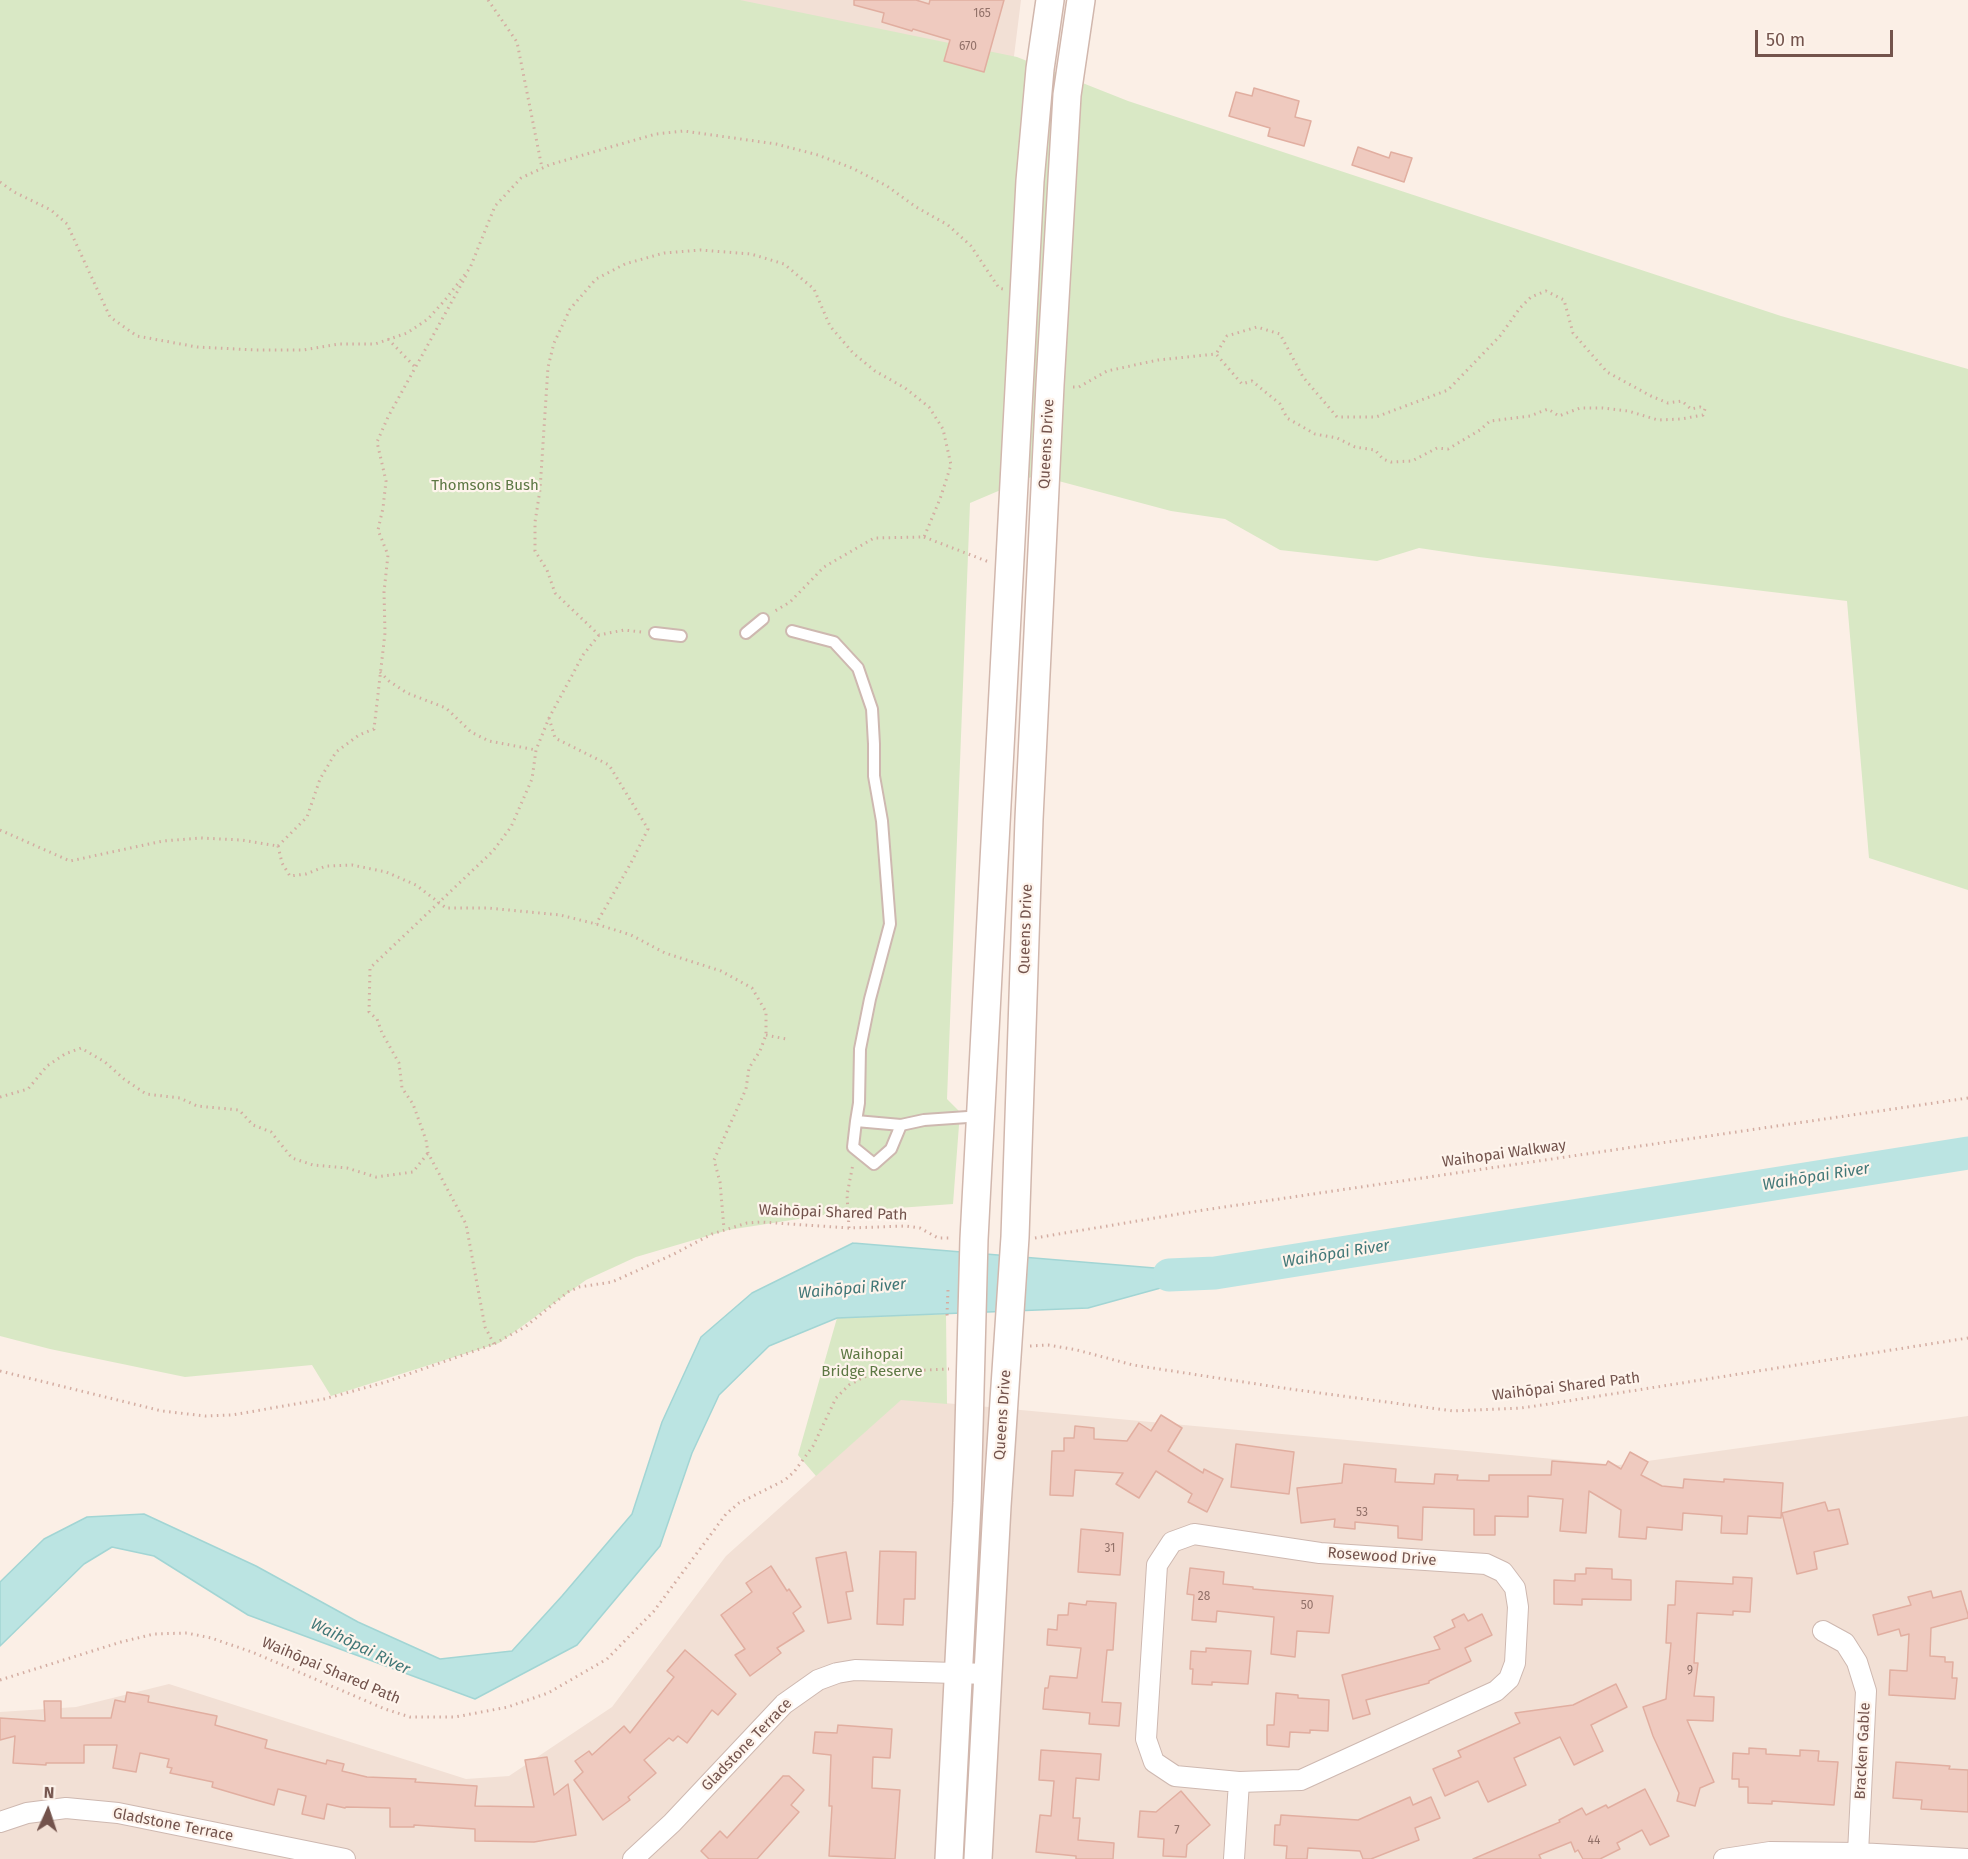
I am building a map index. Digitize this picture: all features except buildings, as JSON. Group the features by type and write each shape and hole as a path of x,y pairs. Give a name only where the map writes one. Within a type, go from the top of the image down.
{"main road":[{"name":"Queens Drive","path":"949,1859 967,1503 971,1316 963,1238 982,1116 1025,292 1037,101 1050,0"},
{"name":"Queens Drive","path":"978,1859 996,1506 1015,1237 1029,819 1050,385 1067,95 1081,0"},
{"path":"996,817 1029,819"}],"street":[{"name":"Rosewood Drive","path":"1194,1534 1320,1553 1486,1564 1503,1572 1515,1588 1518,1607 1515,1663 1509,1679 1496,1691 1301,1780 1239,1782 1175,1776 1154,1762 1146,1739 1157,1565 1172,1542 1194,1534"},
{"name":"Bracken Gable","path":"1823,1631 1845,1643 1857,1662 1866,1691 1858,1853"},
{"name":"Gladstone Terrace","path":"633,1859 672,1823 784,1704 818,1680 837,1672 855,1670 988,1674"},
{"path":"1234,1859 1239,1782"},
{"name":"Gladstone Terrace","path":"0,1822 27,1813 66,1808 118,1814 345,1859"},
{"path":"1724,1859 1770,1852 1858,1853 1968,1859"}],"lane":[{"path":"746,633 763,619"},
{"path":"792,631 834,642 858,668 872,708 874,776 882,821 890,924 870,999 860,1049 859,1103 853,1147 874,1164 891,1149 901,1125"},
{"path":"655,633 681,636"},
{"path":"856,1121 901,1125 924,1120 982,1116"}],"path":[{"path":"488,0 517,42 542,168"},
{"path":"278,846 307,817 320,779 336,752 359,735 374,729 385,633 384,592 388,555 378,530 386,481 377,441 470,268 495,206 521,178 542,168 665,133 684,131 776,144 826,158 887,186 916,207 948,225 971,246 999,288 1025,292"},
{"path":"0,182 14,192 51,210 67,224 110,317 137,336 196,347 303,350 339,344 375,344 407,333 428,319 470,268"},
{"path":"599,635 555,593 547,570 535,551 535,522 540,490 548,366 554,344 570,309 596,279 625,264 664,253 700,250 751,254 784,264 814,289 830,326 853,353 875,371 905,388 929,407 943,429 951,465 924,537"},
{"path":"1546,291 1564,300 1573,333 1608,372 1668,403 1682,401 1691,409 1700,407 1705,409 1703,415 1658,420 1628,411 1604,408 1580,408 1559,416 1548,409 1530,417 1490,422 1448,449 1437,448 1412,461 1391,462 1383,459 1375,450 1355,447 1337,438 1315,434 1287,418 1280,404 1252,381 1242,384 1216,354 1227,336 1257,327 1280,334 1303,377 1336,417 1376,417 1448,390 1500,336 1520,308 1531,297 1546,291"},
{"path":"388,339 417,368"},
{"path":"1050,385 1079,387 1107,371 1158,360 1216,354"},
{"path":"763,619 790,602 824,567 874,538 924,537 1010,570"},
{"path":"495,1344 485,1327 466,1224 428,1153 426,1140 416,1113 402,1088 399,1063 377,1019 369,1012 369,968 493,851 505,836 532,779 536,750 549,718 583,655 599,635 624,630 655,633"},
{"path":"380,671 389,681 407,693 446,708 471,732 489,741 536,750"},
{"path":"549,718 555,738 609,765 648,829 596,924"},
{"path":"0,830 70,861 162,841 201,838 242,840 278,846"},
{"path":"278,846 282,863 290,876 326,866 352,865 386,872 416,885 446,908 488,908 548,914 596,924 631,935 665,953 721,971 752,988 766,1012 766,1035 760,1051 749,1068 746,1089 714,1160 720,1182 724,1229"},
{"path":"766,1035 786,1039"},
{"path":"0,1096 28,1089 47,1066 65,1054 81,1048 105,1062 146,1094 180,1098 197,1106 239,1110 253,1125 271,1132 292,1158 313,1165 347,1168 376,1177 413,1172 428,1153"},
{"name":"Waihopai Walkway","path":"1043,1238 1197,1211 1968,1098"},
{"path":"849,1228 847,1195 853,1166 853,1147"},
{"name":"Waihōpai Shared Path","path":"0,1371 162,1411 205,1416 232,1415 324,1399 386,1382 495,1344 525,1327 568,1292 579,1287 612,1282 724,1229 747,1223 849,1228 906,1226 920,1228 938,1238 963,1238"},
{"name":"Waihōpai Shared Path","path":"1025,1346 1048,1345 1133,1365 1453,1411 1531,1406 1968,1338"},
{"name":"Waihōpai Shared Path","path":"0,1680 121,1642 154,1634 187,1633 211,1638 252,1652 385,1709 411,1717 455,1717 508,1707 548,1693 607,1659 654,1611 726,1515 739,1503 785,1480 794,1472 813,1446 836,1398 849,1385 864,1377 884,1372 947,1369"}],"shaded area":[{"path":"655,0 1021,0 1011,80"},
{"path":"901,1399 1619,1465 1968,1416 1968,1859 0,1859 0,1712 76,1707 169,1684 466,1779 509,1776 612,1707 726,1556"}],"green space":[{"name":"Thomsons Bush","path":"0,0 740,0 1017,57 1128,101 1781,316 1968,369 1968,890 1869,858 1847,601 1419,548 1377,561 1280,550 1225,519 1171,511 1036,475 970,503 947,1099 960,1112 953,1204 843,1212 728,1230 636,1257 586,1280 499,1343 331,1396 312,1365 185,1377 50,1349 0,1336"},
{"name":"Waihopai Bridge Reserve","path":"946,1314 947,1404 901,1400 816,1476 798,1455 837,1318"}],"water":[{"path":"853,1243 1215,1273 1088,1308 837,1318 769,1346 719,1395 692,1453 660,1546 577,1645 475,1699 248,1615 154,1556 112,1547 84,1564 0,1646 0,1582 44,1539 87,1517 144,1514 256,1566 358,1622 440,1659 512,1651 632,1514 662,1422 701,1337 752,1293"}],"waterway":[{"name":"Waihōpai River","path":"1169,1275 1215,1273 1968,1153"}]}
